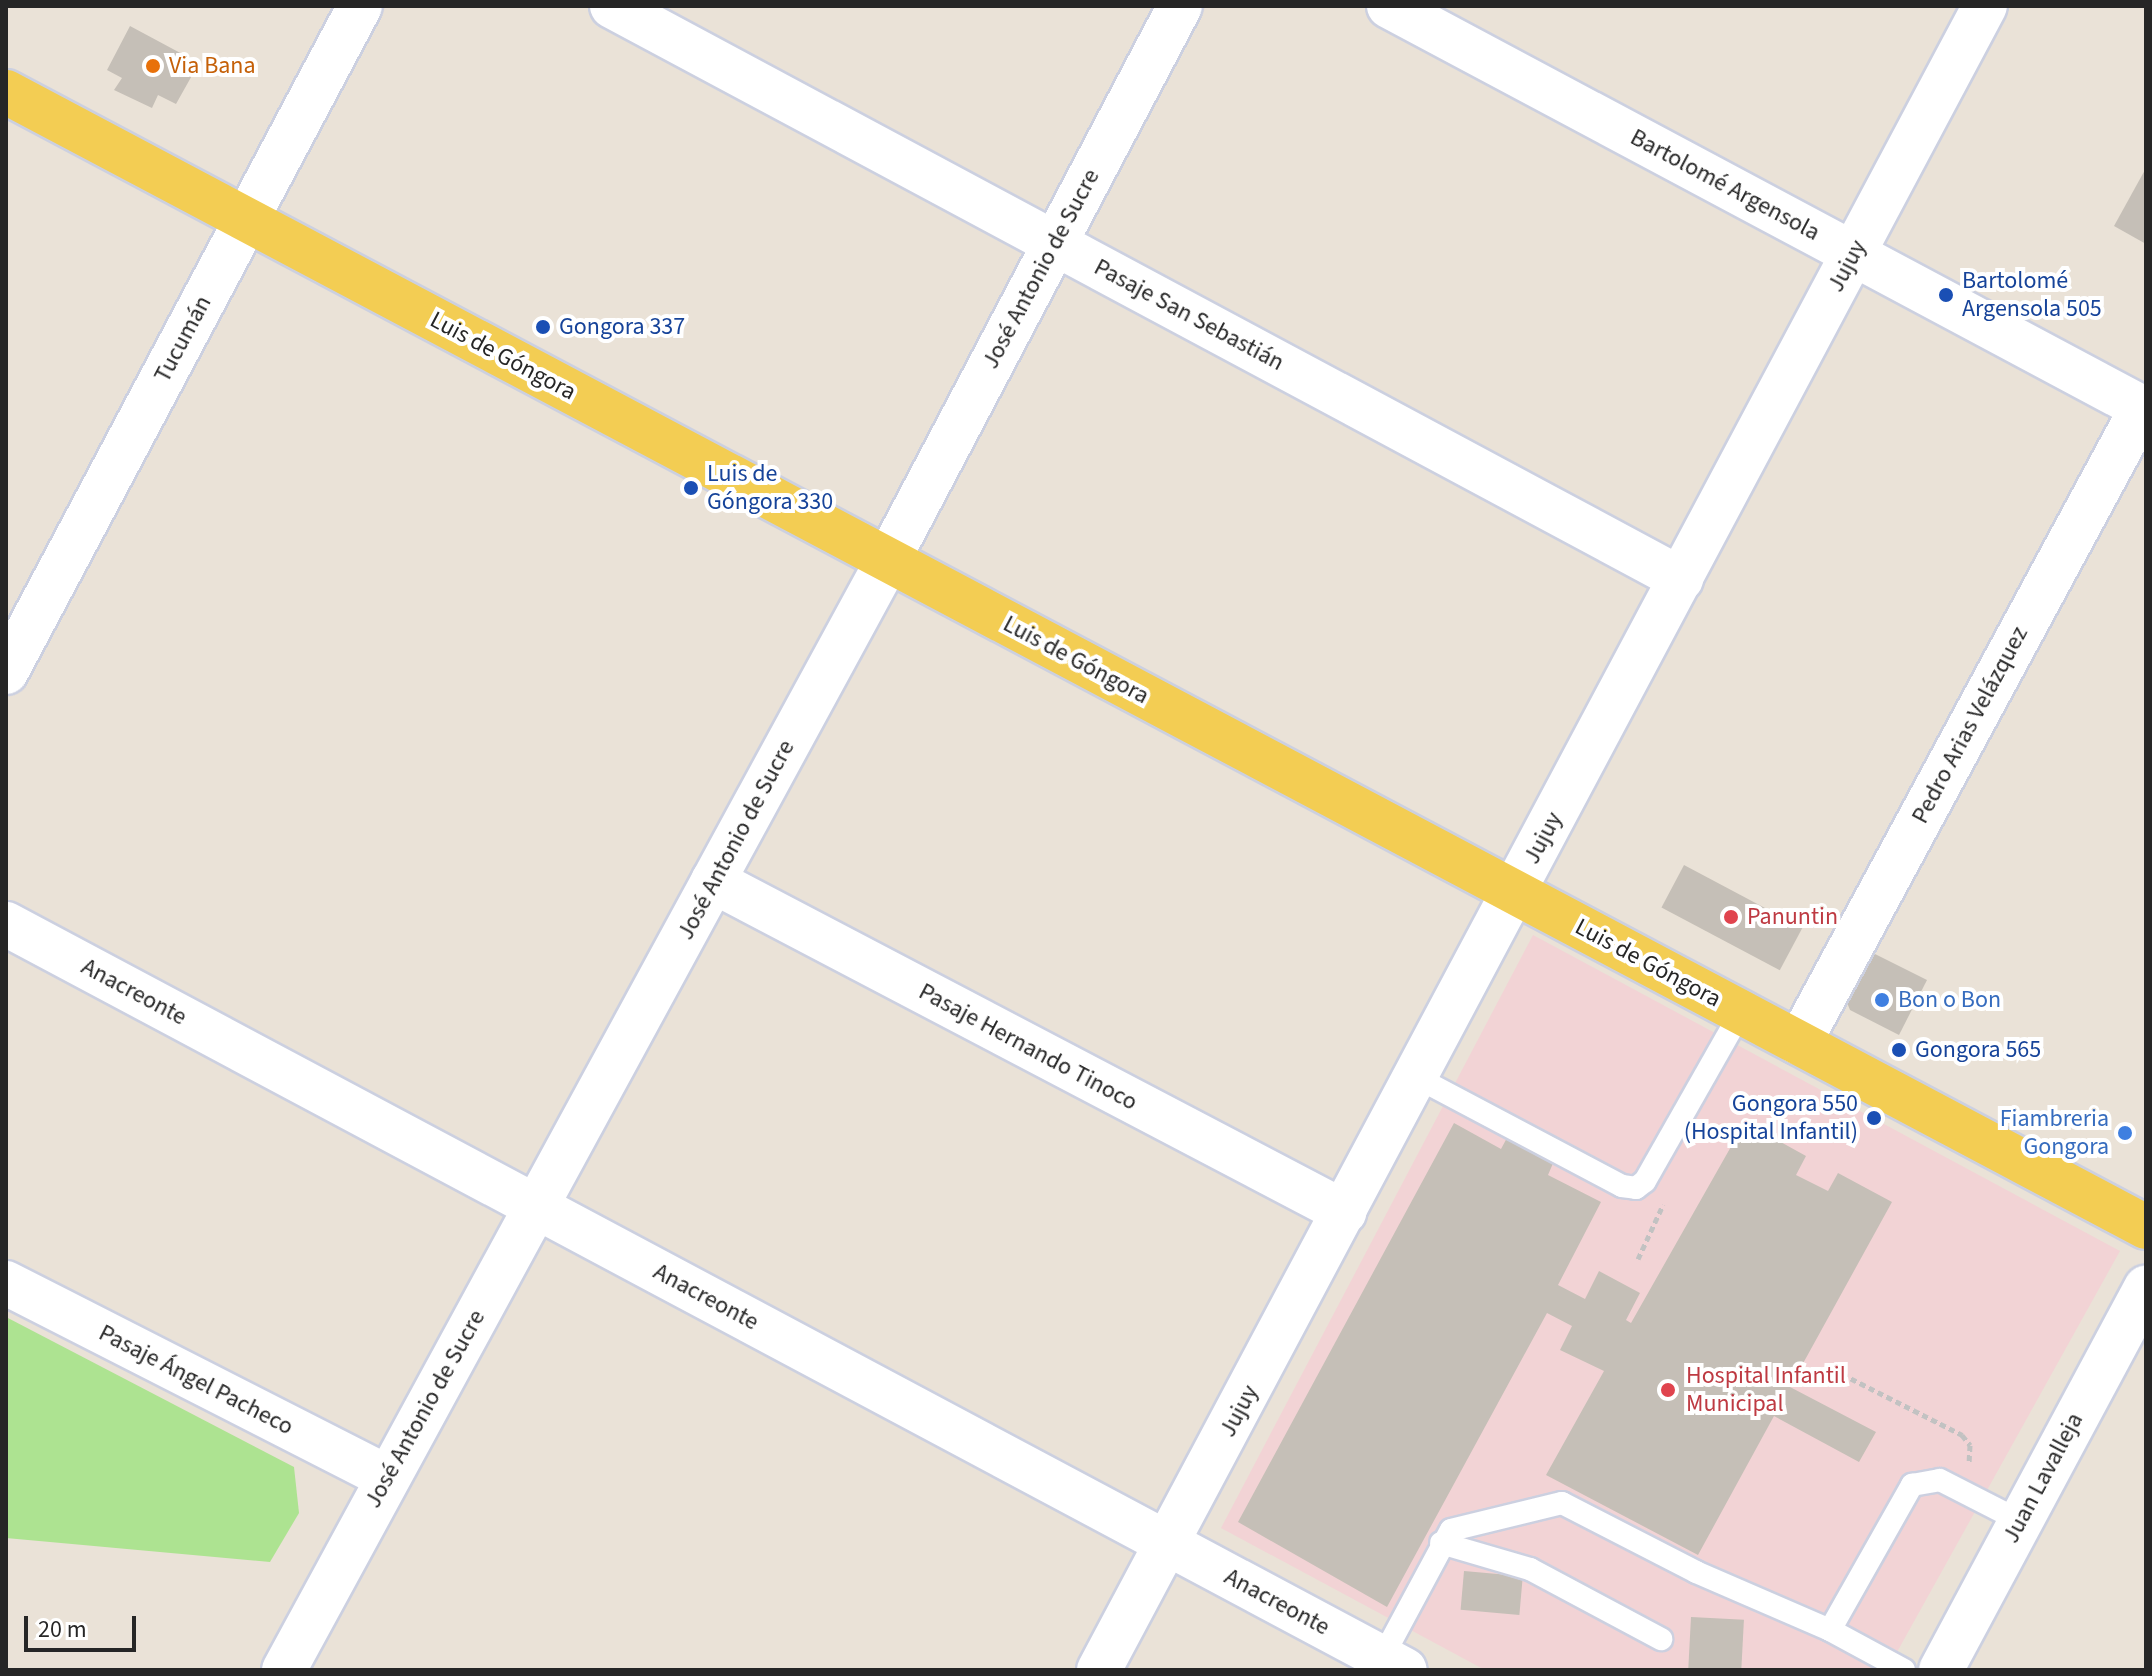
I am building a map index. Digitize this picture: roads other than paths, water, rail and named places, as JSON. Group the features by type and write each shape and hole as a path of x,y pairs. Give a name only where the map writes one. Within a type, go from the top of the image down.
{"main road":[{"name":"Luis de Góngora","path":"6,92 2146,1227"}],"street":[{"name":"Tucumán","path":"6,672 360,6"},
{"name":"Pasaje San Sebastián","path":"612,6 1681,579"},
{"name":"José Antonio de Sucre","path":"284,1670 888,560 1180,6"},
{"name":"Bartolomé Argensola","path":"1389,6 2144,409"},
{"name":"Jujuy","path":"1099,1670 1985,6"},
{"name":"Pedro Arias Velázquez","path":"1799,1043 2144,409"},
{"name":"Pasaje Hernando Tinoco","path":"713,881 1344,1212"},
{"name":"Anacreonte","path":"6,924 1393,1664"},
{"name":"Pasaje Ángel Pacheco","path":"6,1283 387,1477"},
{"name":"Juan Lavalleja","path":"1941,1670 2146,1287"}],"lane":[{"path":"1416,1077 1622,1186 1636,1188 1645,1181 1741,1012"},
{"path":"1830,1630 1912,1485 1925,1479 1956,1488 2020,1521"},
{"path":"1393,1664 1441,1543 1460,1524 1562,1503 1696,1572 1830,1630 1904,1670"},
{"path":"1441,1543 1530,1569 1661,1639"}],"place":[{"name":"Via Bana","path":"153,66"},
{"name":"Bartolomé Argensola 505","path":"1946,295"},
{"name":"Gongora 337","path":"543,327"},
{"name":"Luis de Góngora 330","path":"691,488"},
{"name":"Panuntin","path":"1731,917"},
{"name":"Bon o Bon","path":"1882,1000"},
{"name":"Gongora 565","path":"1899,1050"},
{"name":"Gongora 550 (Hospital Infantil)","path":"1874,1118"},
{"name":"Fiambreria Gongora","path":"2125,1133"},
{"name":"Hospital Infantil Municipal","path":"1668,1390"}]}
